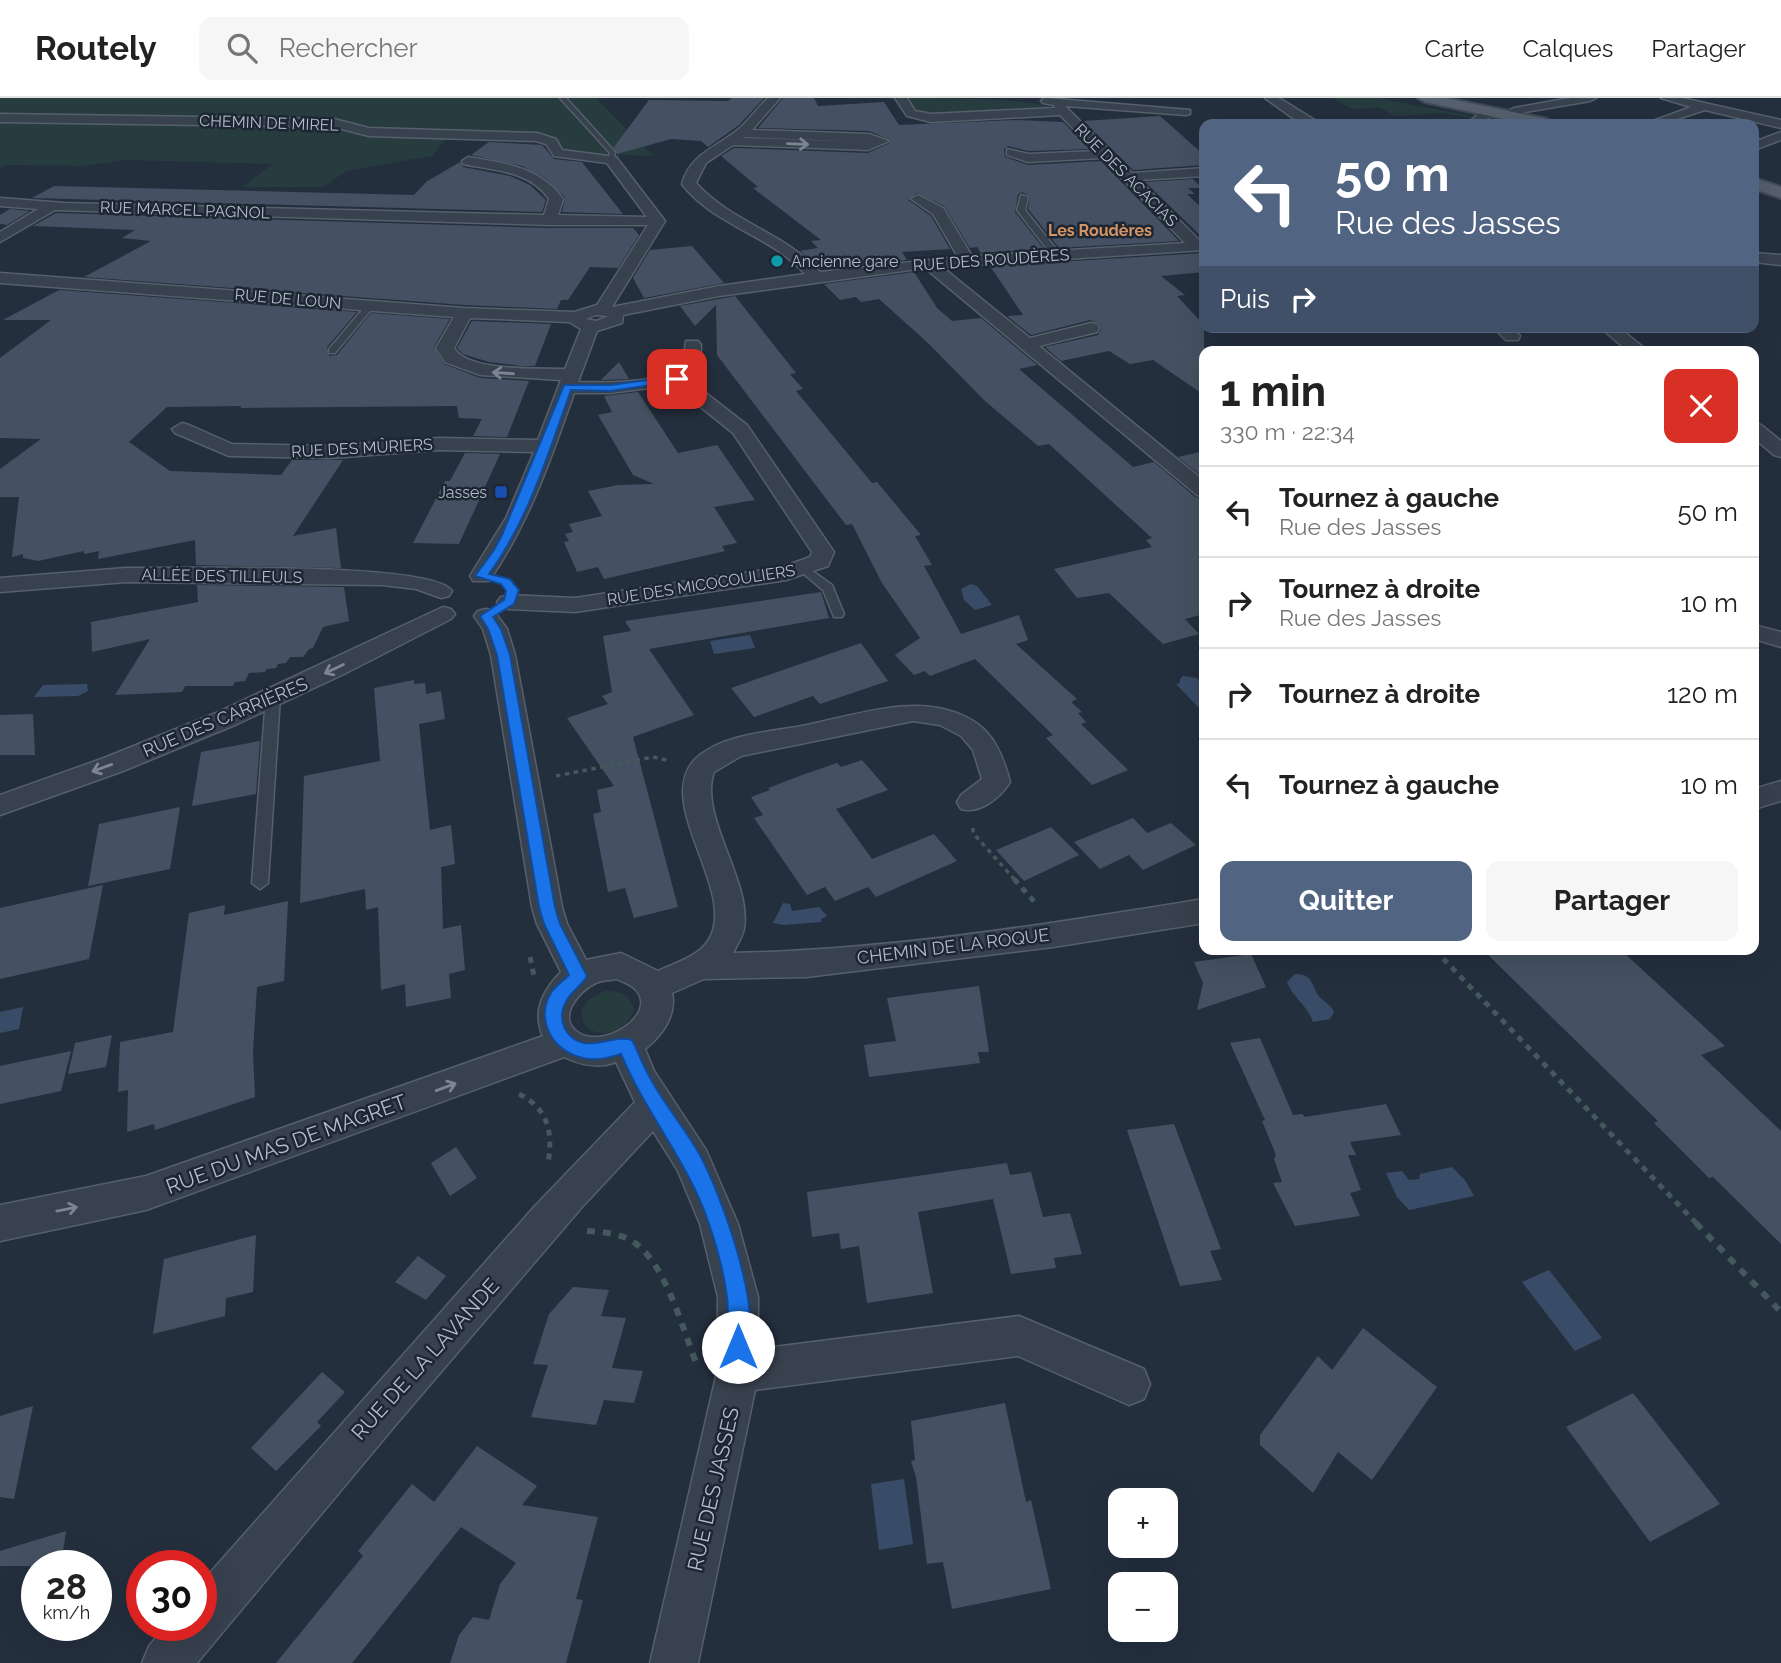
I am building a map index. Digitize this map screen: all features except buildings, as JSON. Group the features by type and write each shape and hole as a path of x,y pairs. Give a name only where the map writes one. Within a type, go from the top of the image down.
{"main road":[{"path":"1425,98 1526,119"},
{"path":"1451,98 1547,119"},
{"path":"1496,112 1514,111"},
{"path":"1759,173 1781,179"},
{"path":"1759,185 1781,193"}],"street":[{"path":"774,98 736,137 698,164 690,174 689,184 707,205 777,243 807,265 816,277"},
{"path":"901,98 911,114 931,118 1062,106 1186,112"},
{"path":"1169,98 1199,124"},
{"path":"1271,98 1300,118"},
{"path":"1514,111 1590,98"},
{"path":"1667,98 1781,124"},
{"path":"1035,99 1062,106"},
{"name":"RUE DES ACACIAS","path":"1062,106 1105,154 1199,245"},
{"path":"1666,119 1704,106"},
{"path":"1479,119 1485,114 1496,112"},
{"name":"CHEMIN DE MIREL","path":"0,118 334,123 369,132 537,137 552,142 552,148 558,153 611,160"},
{"path":"1759,144 1781,136"},
{"path":"736,137 869,138 883,141 869,146 736,137"},
{"path":"1011,152 1028,158 1105,154"},
{"path":"481,576 500,551 546,446 596,316 657,221 611,160"},
{"path":"468,161 508,169 540,180 550,188 556,199 549,221"},
{"path":"1128,177 1199,172"},
{"path":"918,199 938,211 968,261"},
{"name":"RUE MARCEL PAGNOL","path":"0,202 371,216 657,221"},
{"path":"0,238 54,205"},
{"name":"RUE DES ROUDÈRES","path":"596,316 650,303 928,263 1199,246"},
{"path":"1759,258 1781,260"},
{"path":"928,263 1199,487"},
{"name":"RUE DE LOUN","path":"0,278 466,313 596,316"},
{"path":"466,313 449,337 445,348 450,358 486,371 610,388 677,379 691,371 692,345"},
{"path":"1027,344 1091,328"},
{"path":"1614,333 1631,346"},
{"name":"RUE DES MICOCOULIERS","path":"442,603 462,619 498,609 575,605 804,569 820,561 823,552 820,543 740,429 677,379"},
{"name":"RUE DES MÛRIERS","path":"183,429 229,450 330,452 439,444 546,446"},
{"path":"1759,433 1781,451"},
{"name":"ALLÉE DES TILLEULS","path":"0,585 126,575 383,578 420,583 442,603"},
{"path":"481,576 499,578 510,585 512,596 498,609 495,629 503,655 550,916 579,976"},
{"name":"RUE DES CARRIÈRES","path":"0,805 132,757 373,651 442,603 458,581 481,576"},
{"path":"1759,633 1781,640"},
{"path":"655,986 701,966 719,950 729,928 728,902 696,795 697,779 703,766 716,756 735,748 913,713 940,715 965,724 982,740 992,758 996,782 971,802"},
{"path":"1759,798 1781,791"},
{"name":"CHEMIN DE LA ROQUE","path":"701,966 806,964 1053,935 1199,912"},
{"path":"621,967 640,972 655,986 659,1000 657,1015 643,1033 626,1045 603,1052 582,1050 566,1042 556,1030 553,1013 559,995 579,976 601,968 621,967"},
{"name":"RUE DU MAS DE MAGRET","path":"0,1223 146,1193 566,1042"},
{"name":"RUE DES JASSES","path":"626,1045 656,1105 693,1162 719,1224 738,1297 738,1372 674,1663"},
{"name":"RUE DE LA LAVANDE","path":"217,1601 360,1432 561,1206 656,1105"},
{"path":"738,1372 1019,1336 1129,1384"},
{"path":"166,1663 184,1641"}],"lane":[{"path":"563,98 613,153 611,160"},
{"path":"1024,197 1021,210 1057,256"},
{"path":"332,351 371,306"},
{"path":"804,569 828,588 838,614"},
{"path":"260,883 273,697"}],"path":[{"path":"1283,119 1300,118"},
{"path":"525,782 653,757 703,766"},
{"path":"971,802 973,833 1036,901 1053,935"},
{"path":"1440,955 1781,1312"}],"green space":[{"path":"0,98 596,98 653,156 568,153 558,149 555,141 449,135 432,156 346,171 324,187 243,187 272,164 124,160 84,166 6,165 0,168"},
{"path":"909,98 1005,100 1051,108 931,116 918,113"},
{"path":"1333,98 1378,98 1472,116 1470,118 1444,113 1395,116 1380,108 1352,109"},
{"path":"605,991 623,994 634,1008 631,1016 620,1028 598,1033 584,1024 581,1011 589,999"}],"water":[{"path":"971,584 977,586 992,605 975,610 964,600 961,589"},
{"path":"750,635 755,648 714,654 710,641"},
{"path":"1183,676 1199,680 1199,708 1176,684 1180,683"},
{"path":"87,684 88,691 78,696 34,697 43,685"},
{"path":"783,903 790,904 792,911 819,907 827,916 821,919 822,922 784,925 773,923"},
{"path":"1295,974 1301,974 1311,980 1318,995 1333,1009 1330,1019 1313,1022 1287,982"},
{"path":"23,1007 19,1029 0,1033 0,1012"},
{"path":"1452,1167 1465,1180 1474,1196 1409,1210 1397,1197 1386,1173 1402,1171 1409,1180 1419,1179 1420,1174"},
{"path":"1549,1270 1602,1338 1575,1351 1522,1282"},
{"path":"904,1479 913,1544 879,1550 871,1484"}],"place":[{"name":"Ancienne gare","path":"777,261"},
{"name":"Jasses","path":"501,492"}],"district":[{"name":"Les Roudères","path":"1100,230"}],"route":[{"path":"677,379 610,388 567,387 546,446 508,535 500,551 481,576 499,578 510,585 512,590 509,602 500,610 486,616 495,629 503,655 547,907 552,924 579,976 559,995 553,1013 556,1030 566,1042 582,1050 603,1052 626,1045 640,1079 693,1162 719,1224 738,1297 738,1347"}]}
